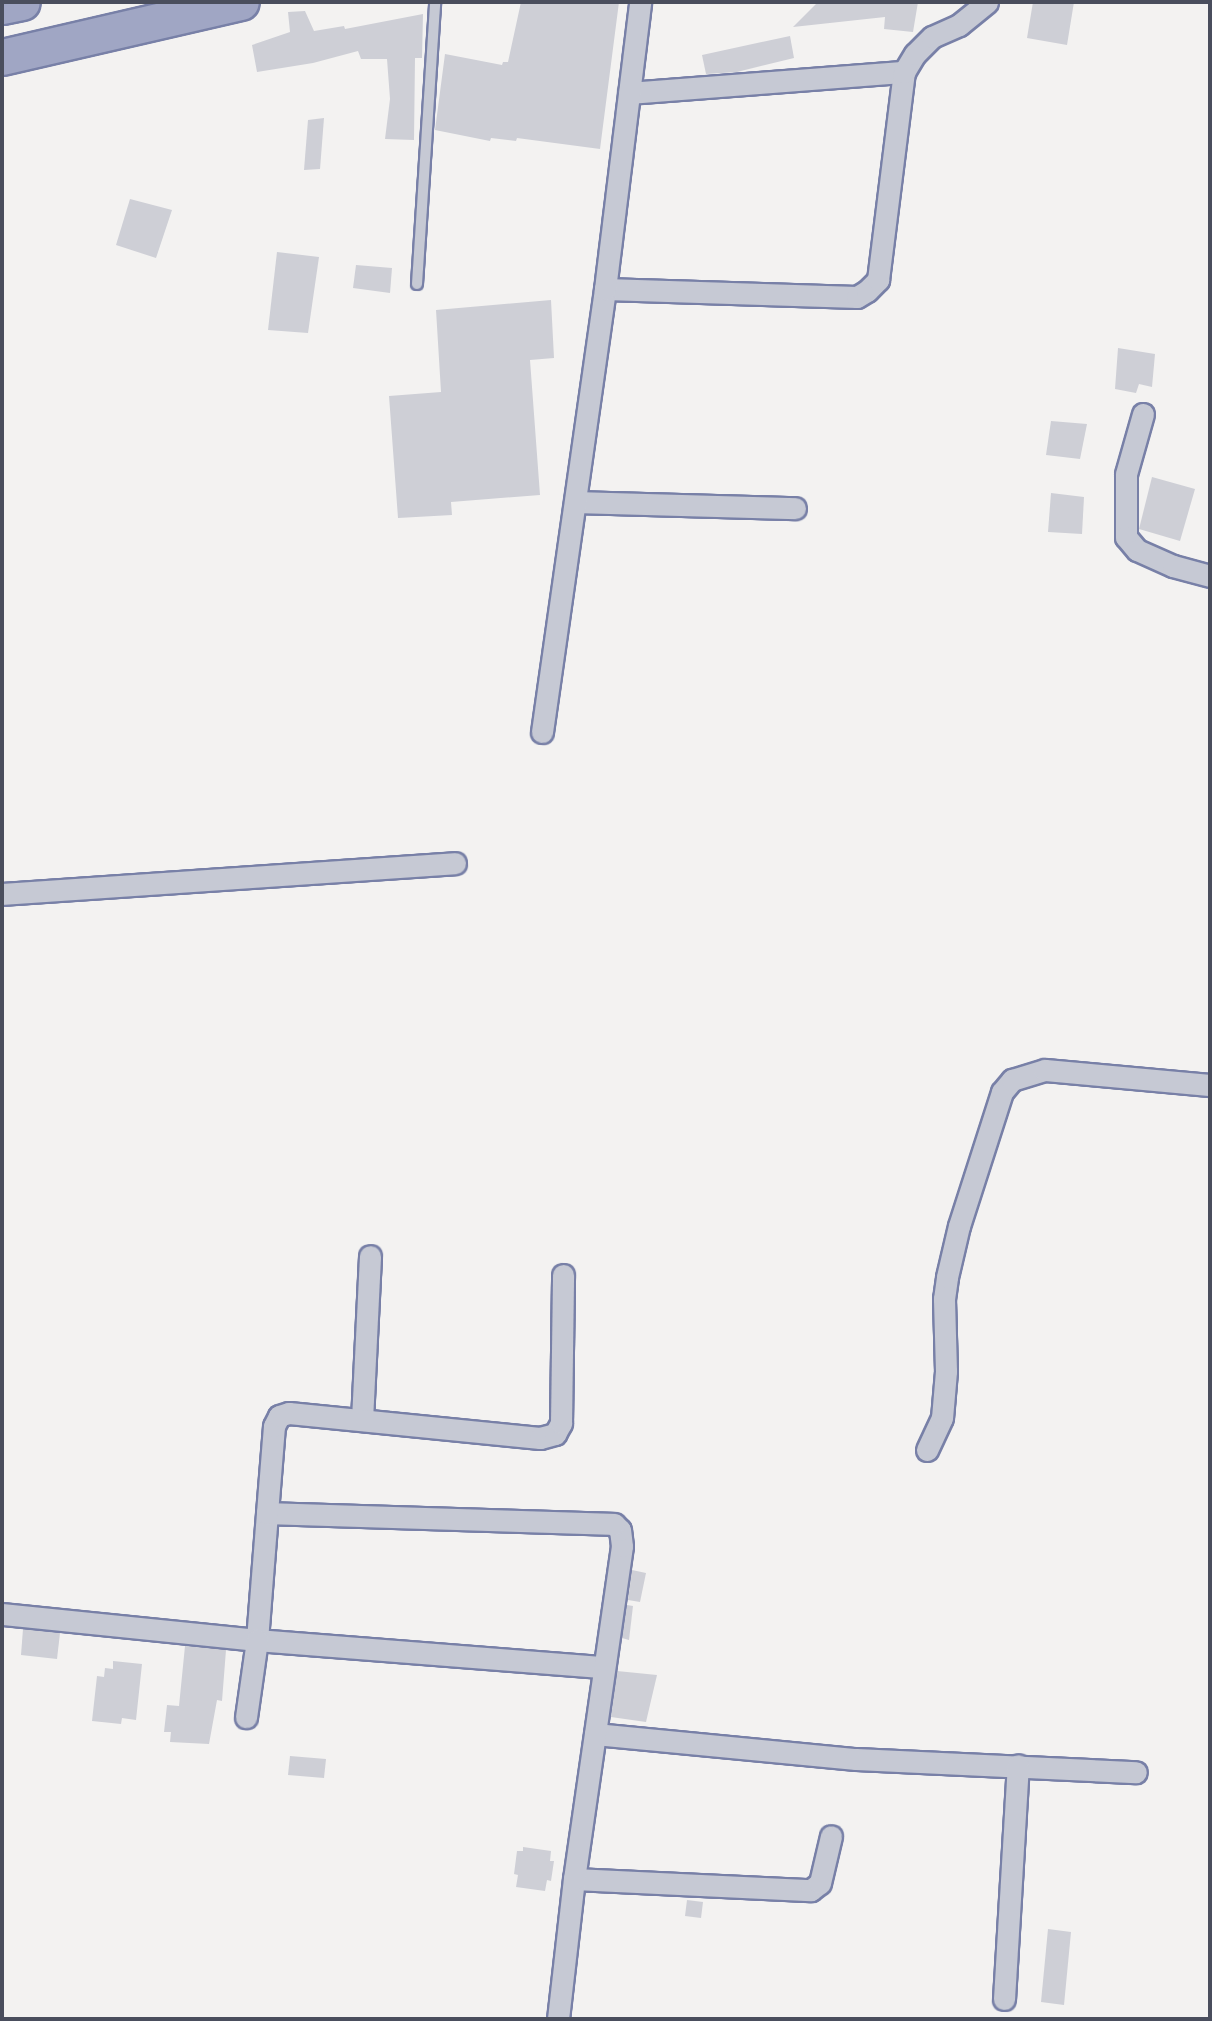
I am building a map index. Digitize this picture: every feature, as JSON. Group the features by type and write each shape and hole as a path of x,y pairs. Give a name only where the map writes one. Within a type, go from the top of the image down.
{"highway":[{"path":"2,6 22,2"},
{"path":"2,57 241,2"}],"street":[{"path":"542,732 605,289 640,2"},
{"path":"605,289 857,297 867,291 878,280 904,72 915,54 932,37 959,25 987,2"},
{"path":"629,93 904,72"},
{"path":"1143,414 1126,474 1126,537 1137,550 1173,566 1210,576"},
{"path":"576,502 795,508"},
{"path":"2,894 455,863"},
{"path":"927,1450 942,1418 946,1371 947,1277 959,1226 1002,1092 1012,1080 1045,1070 1210,1084"},
{"path":"362,1420 370,1256"},
{"path":"246,1717 257,1640 274,1426 279,1416 289,1413 540,1438 555,1434 561,1423 563,1275"},
{"path":"267,1513 614,1524 620,1530 622,1546 574,1879 558,2019"},
{"path":"2,1614 257,1640 603,1667"},
{"path":"595,1734 856,1759 1136,1772"},
{"path":"1004,1999 1017,1765"},
{"path":"574,1879 811,1890 820,1883 831,1836"}],"lane":[{"path":"416,284 435,2"}],"building":[{"path":"521,2 619,2 600,149 517,138 516,141 491,138 490,141 435,130 445,54 502,65 503,62 508,62"},
{"path":"818,2 918,2 913,32 884,29 885,17 793,27"},
{"path":"1033,2 1074,2 1067,45 1027,38"},
{"path":"305,11 314,31 344,26 345,29 423,14 422,58 415,58 414,140 385,139 390,99 387,59 361,59 358,51 313,63 257,72 252,45 290,32 288,12"},
{"path":"790,36 794,58 737,72 706,74 702,55"},
{"path":"324,118 320,169 304,170 308,120"},
{"path":"130,199 172,210 156,258 116,245"},
{"path":"277,252 319,257 308,333 268,330"},
{"path":"356,265 392,268 390,293 353,288"},
{"path":"551,300 554,358 530,360 540,495 451,502 452,515 398,518 389,396 441,392 436,310"},
{"path":"1118,348 1155,354 1152,387 1139,384 1136,393 1115,389"},
{"path":"1051,421 1087,424 1080,459 1046,455"},
{"path":"1152,477 1195,489 1180,541 1139,529"},
{"path":"1051,493 1084,497 1082,534 1048,532"},
{"path":"632,1570 646,1573 640,1602 628,1600"},
{"path":"627,1605 633,1606 629,1640 622,1638"},
{"path":"23,1629 60,1633 57,1659 21,1655"},
{"path":"185,1646 226,1650 222,1701 217,1700 209,1744 170,1742 171,1732 164,1732 167,1705 179,1706"},
{"path":"113,1661 142,1664 136,1720 122,1718 121,1724 92,1721 97,1676 104,1677 105,1668 113,1669"},
{"path":"617,1671 657,1675 646,1722 611,1717"},
{"path":"290,1756 326,1759 324,1778 288,1775"},
{"path":"523,1847 551,1851 550,1861 554,1861 551,1881 547,1880 545,1891 516,1887 518,1875 514,1874 517,1851 523,1851"},
{"path":"687,1900 703,1902 701,1918 685,1916"},
{"path":"1048,1929 1071,1932 1064,2005 1041,2002"}]}
